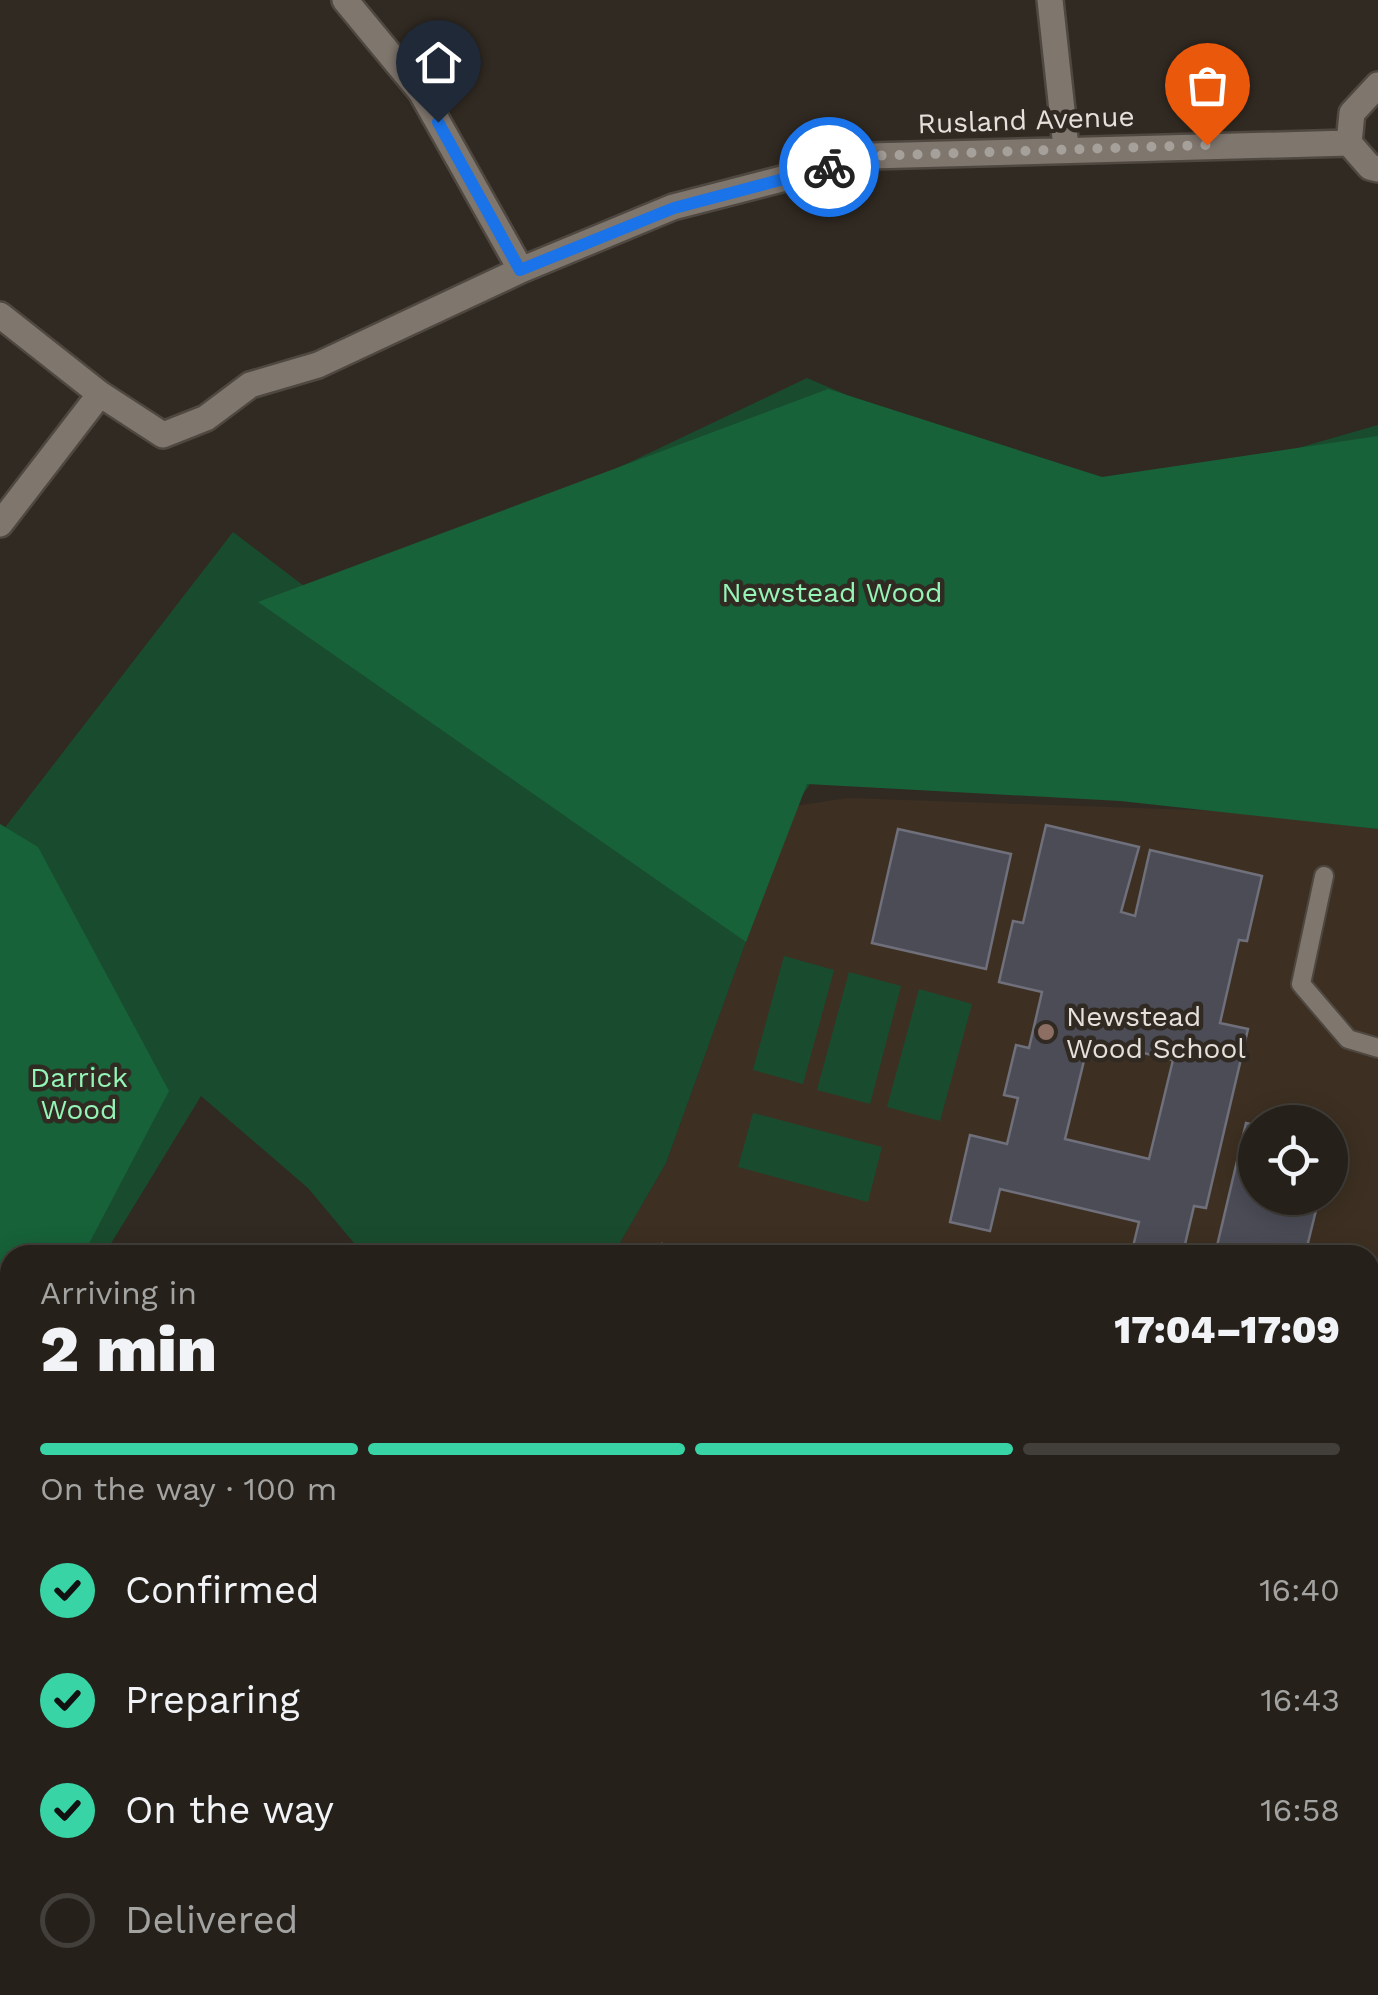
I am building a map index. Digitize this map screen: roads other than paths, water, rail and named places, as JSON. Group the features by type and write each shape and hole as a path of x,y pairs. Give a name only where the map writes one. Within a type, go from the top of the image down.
{"street":[{"path":"345,0 421,92 520,270"},
{"path":"1050,0 1066,147"},
{"path":"1378,86 1352,114 1349,143 1370,168 1378,169"},
{"name":"Rusland Avenue","path":"100,394 162,435 206,418 250,385 318,365 520,270 674,208 870,156 1066,147 1349,143"},
{"path":"0,315 100,394 0,524"}],"lane":[{"path":"1324,876 1301,984 1348,1039 1378,1048"}],"place":[{"name":"Newstead Wood School","path":"1046,1032"}],"park label":[{"name":"Newstead Wood","path":"832,592"},
{"name":"Darrick Wood","path":"79,1093"}]}
